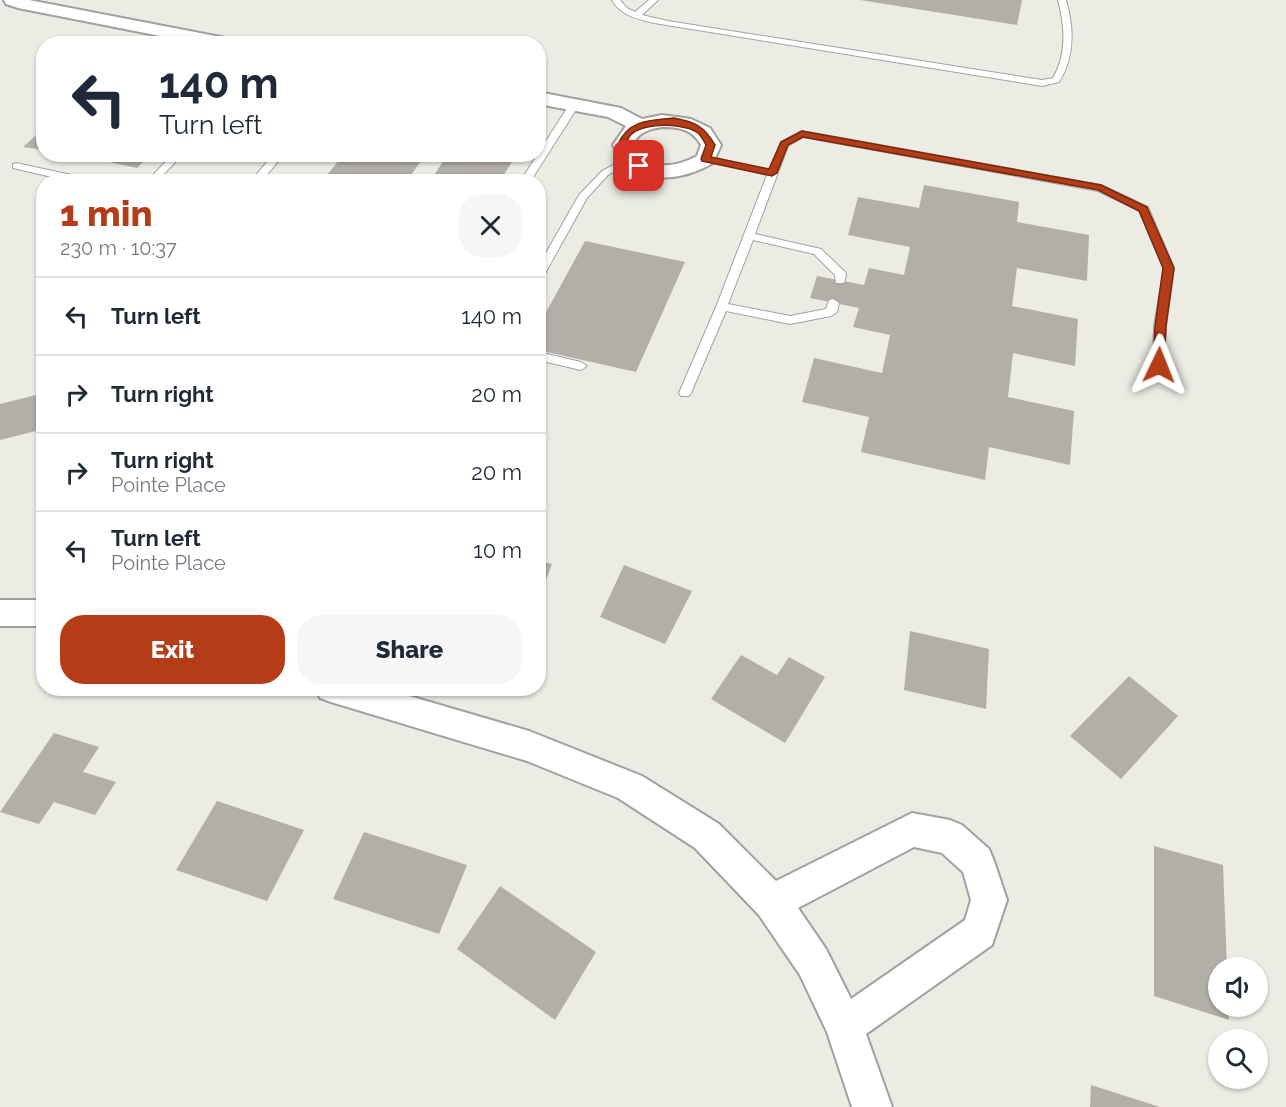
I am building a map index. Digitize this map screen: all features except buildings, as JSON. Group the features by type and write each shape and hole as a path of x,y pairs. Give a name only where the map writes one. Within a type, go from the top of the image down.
{"street":[{"path":"12,0 189,36"},
{"path":"546,100 614,112 641,126"},
{"path":"674,121 695,127 703,132 711,145 706,159 688,169 664,172 645,168 630,160 623,145 631,131 641,126 651,122 674,121"},
{"path":"0,613 36,614"},
{"path":"358,696 529,746 630,787 707,836 772,902 813,962 844,1026 872,1107"},
{"path":"772,902 912,830 950,837 977,861 989,900 979,932 844,1026"}],"lane":[{"path":"616,0 619,7 637,15 691,27 1042,83 1056,80 1063,72 1069,32 1062,0"},
{"path":"637,15 654,0"},
{"path":"546,143 574,105"},
{"path":"685,393 722,307 784,144 802,134 1101,188 1144,209 1168,268 1160,326 1159,365"},
{"path":"706,159 772,173"},
{"path":"546,263 583,197 605,173 630,160"},
{"path":"159,174 171,162"},
{"path":"262,174 273,162"},
{"path":"16,166 53,174"},
{"path":"749,236 818,251 841,274 840,280"},
{"path":"722,307 790,320 831,312 833,303"},
{"path":"546,358 581,366"}],"route":[{"path":"639,166 630,160 623,145 631,131 651,122 674,121 695,127 703,132 711,145 706,159 772,173 784,144 802,134 1101,188 1144,209 1168,268 1160,326 1159,365"}]}
